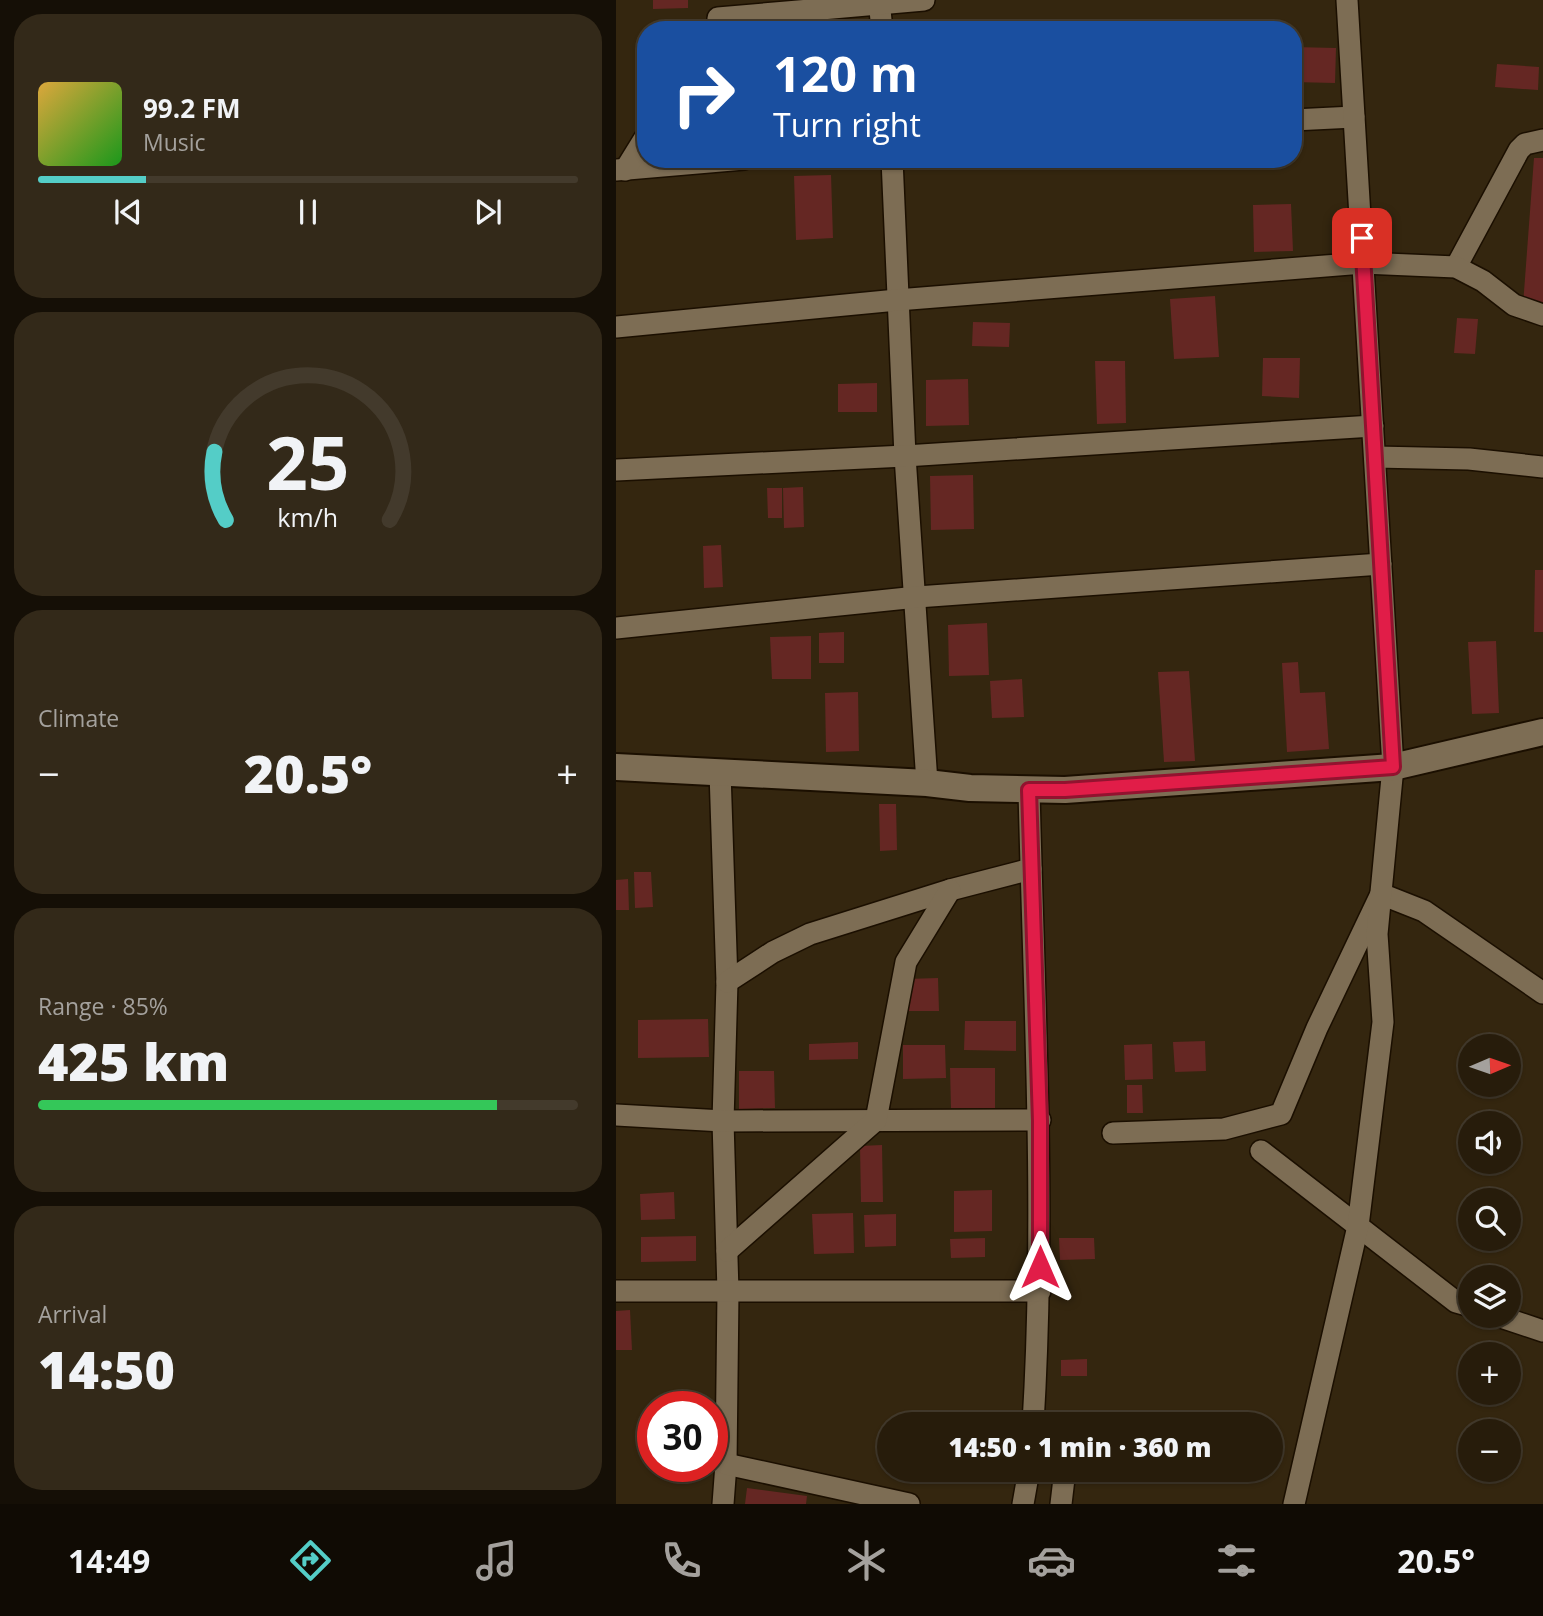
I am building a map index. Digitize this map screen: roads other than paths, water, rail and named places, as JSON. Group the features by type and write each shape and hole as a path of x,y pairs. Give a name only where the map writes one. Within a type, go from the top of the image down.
{"street":[{"path":"719,16 924,0"},
{"path":"1294,1504 1358,1226 1383,1022 1377,934 1393,767 1347,0"},
{"path":"879,2 881,21"},
{"path":"1302,120 1354,117"},
{"path":"1456,267 1519,150 1525,144 1543,140"},
{"path":"621,170 637,148"},
{"path":"621,170 643,168"},
{"path":"892,168 905,456 917,597 926,783"},
{"path":"616,327 897,300 1363,263 1456,267 1483,281 1514,305 1543,315"},
{"path":"616,470 905,456 1373,426"},
{"path":"1375,457 1469,459 1543,467"},
{"path":"616,628 917,597 1381,564"},
{"path":"616,767 926,783 970,788 1065,790 1393,767 1543,732"},
{"path":"720,772 727,982 723,1121 728,1292 727,1391"},
{"path":"1029,790 1040,1121 1040,1291 1034,1412"},
{"path":"727,982 774,952 810,934 950,890 1031,869"},
{"path":"727,1251 876,1121 906,962 950,890"},
{"path":"1381,894 1424,911 1543,993"},
{"path":"1113,1133 1224,1129 1281,1114 1317,1028 1381,894"},
{"path":"616,1115 723,1121 1040,1121"},
{"path":"1261,1152 1458,1302"},
{"path":"616,1291 1040,1291"},
{"path":"1521,1324 1543,1331"},
{"path":"728,1464 909,1504"},
{"path":"723,1504 725,1482"},
{"path":"1023,1504 1027,1482"},
{"path":"1061,1504 1064,1482"}]}
